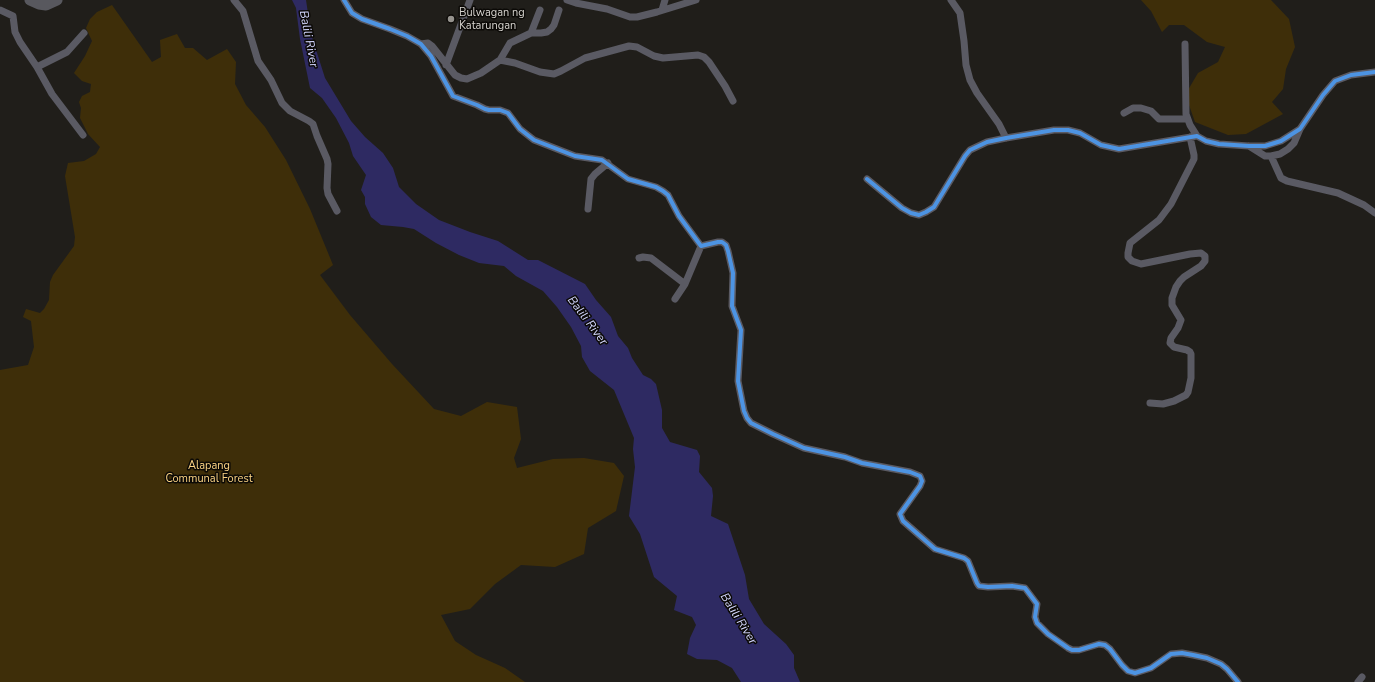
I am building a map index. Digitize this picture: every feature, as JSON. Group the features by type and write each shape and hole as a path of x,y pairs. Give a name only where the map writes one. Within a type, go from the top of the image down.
{"highway":[{"path":"30,0 46,5 57,0"}],"street":[{"path":"234,0 243,11 258,61 271,80 282,103 290,111 313,124 327,158 328,194 337,211"},
{"path":"344,0 352,13 362,19 390,28 421,44 431,56 453,96 485,109 504,111 508,113 528,137 575,156 595,158 608,163 618,173 628,179 656,187 668,195 679,216 700,246"},
{"path":"446,65 470,0"},
{"path":"567,0 612,10 630,17 637,17 696,0"},
{"path":"662,10 665,0"},
{"path":"951,0 960,13 966,65 970,80 977,93 999,124 1006,138"},
{"path":"0,10 13,16 15,32 20,42 37,67 52,94 83,135"},
{"path":"531,32 540,10"},
{"path":"421,44 424,42 432,46 455,75 467,79 481,73 500,60 510,44 531,32 547,32 554,25 559,10"},
{"path":"37,67 67,52 84,33"},
{"path":"1150,403 1163,404 1174,401 1186,395 1188,392 1192,378 1191,354 1187,350 1174,347 1170,343 1171,338 1178,328 1181,320 1172,304 1172,298 1180,281 1201,266 1204,262 1205,256 1201,253 1190,254 1141,264 1132,261 1128,257 1130,243 1159,220 1171,204 1194,160 1194,136 1187,120 1186,108 1185,44"},
{"path":"500,60 515,63 546,74 554,74 561,72 585,58 629,46 637,47 654,56 663,58 698,55 704,57 709,62 733,101"},
{"path":"1249,146 1265,156 1271,156 1288,149 1294,143 1300,129 1314,107 1335,81 1352,75 1375,72"},
{"path":"1124,113 1133,108 1141,108 1151,111 1159,119 1187,120"},
{"path":"867,179 902,208 919,215 934,207 961,162 970,150 987,142 1054,130 1068,130 1080,133 1101,145 1118,149 1194,136 1219,144 1265,146 1281,141 1300,129"},
{"path":"1271,156 1281,178 1287,181 1338,193 1364,205 1375,213"},
{"path":"588,209 591,179 594,174 608,163"},
{"path":"700,246 722,242 726,245 728,251 733,273 732,306 741,330 738,382 744,411 751,423 804,448 845,457 862,463 910,472 920,476 922,481 920,486 900,514 903,522 935,549 964,558 968,561 979,586 1012,586 1025,588 1037,604 1035,617 1037,623 1048,634 1068,648 1072,650 1079,650 1099,644 1105,645 1110,648 1128,671 1135,673 1151,668 1171,654 1187,654 1207,658 1221,664 1228,669 1238,682"},
{"path":"675,299 685,284 700,246"},
{"path":"639,258 650,258 685,284"}],"green space":[{"path":"1141,0 1271,0 1289,19 1295,47 1286,69 1283,89 1272,102 1283,114 1246,134 1228,135 1195,122 1189,105 1188,90 1198,73 1218,62 1225,47 1207,42 1184,25 1169,25 1162,32 1151,11"},
{"name":"Alapang Communal Forest","path":"112,5 152,62 161,57 160,40 177,34 185,48 193,48 207,60 227,49 236,62 235,84 246,105 265,127 286,160 310,209 333,265 320,275 350,315 392,364 434,409 461,416 487,402 517,407 521,439 514,458 517,468 553,459 584,458 614,463 624,476 616,511 588,528 584,554 555,567 521,565 495,584 470,609 441,615 455,641 476,655 505,668 525,682 0,682 0,370 28,365 34,347 31,321 23,317 26,309 40,313 44,309 49,300 50,282 53,275 74,246 75,237 65,176 68,163 84,161 96,154 100,147 88,134 80,118 81,108 79,102 82,96 90,92 91,84 82,81 74,73 85,56 92,41 86,28 90,19 97,12"}],"water":[{"name":"Balili River","path":"292,0 306,0 311,34 325,78 351,121 365,137 383,153 393,168 399,187 416,204 439,220 498,241 528,260 538,260 585,284 596,300 611,317 618,336 628,348 632,358 643,375 651,379 656,384 662,410 662,428 670,442 697,450 700,456 699,472 712,488 713,496 711,516 728,524 745,575 749,599 764,624 786,644 794,655 794,668 800,682 741,682 732,668 717,660 697,659 687,654 690,638 696,625 692,617 674,610 677,596 654,577 640,534 629,516 635,467 633,449 634,438 614,390 590,371 582,357 581,346 571,327 557,307 543,291 516,276 504,266 479,263 436,243 414,229 381,225 371,217 365,204 365,197 361,190 366,175 353,156 349,143 336,118 322,98 310,88 300,39 296,8"}],"cycle path":[{"path":"344,0 352,13 362,19 407,36 421,44 431,56 453,96 485,109 500,110 508,113 520,129 534,140 575,156 602,160 628,179 656,187 668,195 679,216 701,246 718,242 722,242 726,245 733,273 732,306 741,330 738,381 744,411 751,423 804,448 845,457 862,463 910,472 920,476 922,481 920,486 900,514 903,521 935,549 964,558 968,561 979,586 1012,586 1025,588 1037,604 1035,617 1037,623 1048,634 1068,648 1072,650 1079,650 1099,644 1105,645 1128,671 1135,673 1151,668 1171,654 1182,653 1193,655 1207,658 1221,664 1238,682"},
{"path":"867,179 902,208 919,215 934,207 970,150 987,142 1006,138 1054,130 1068,130 1080,133 1101,145 1119,149 1197,136 1206,141 1219,144 1265,146 1281,141 1300,129 1323,95 1335,81 1351,75 1375,72"}],"place":[{"name":"Bulwagan ng Katarungan","path":"451,19"}]}
